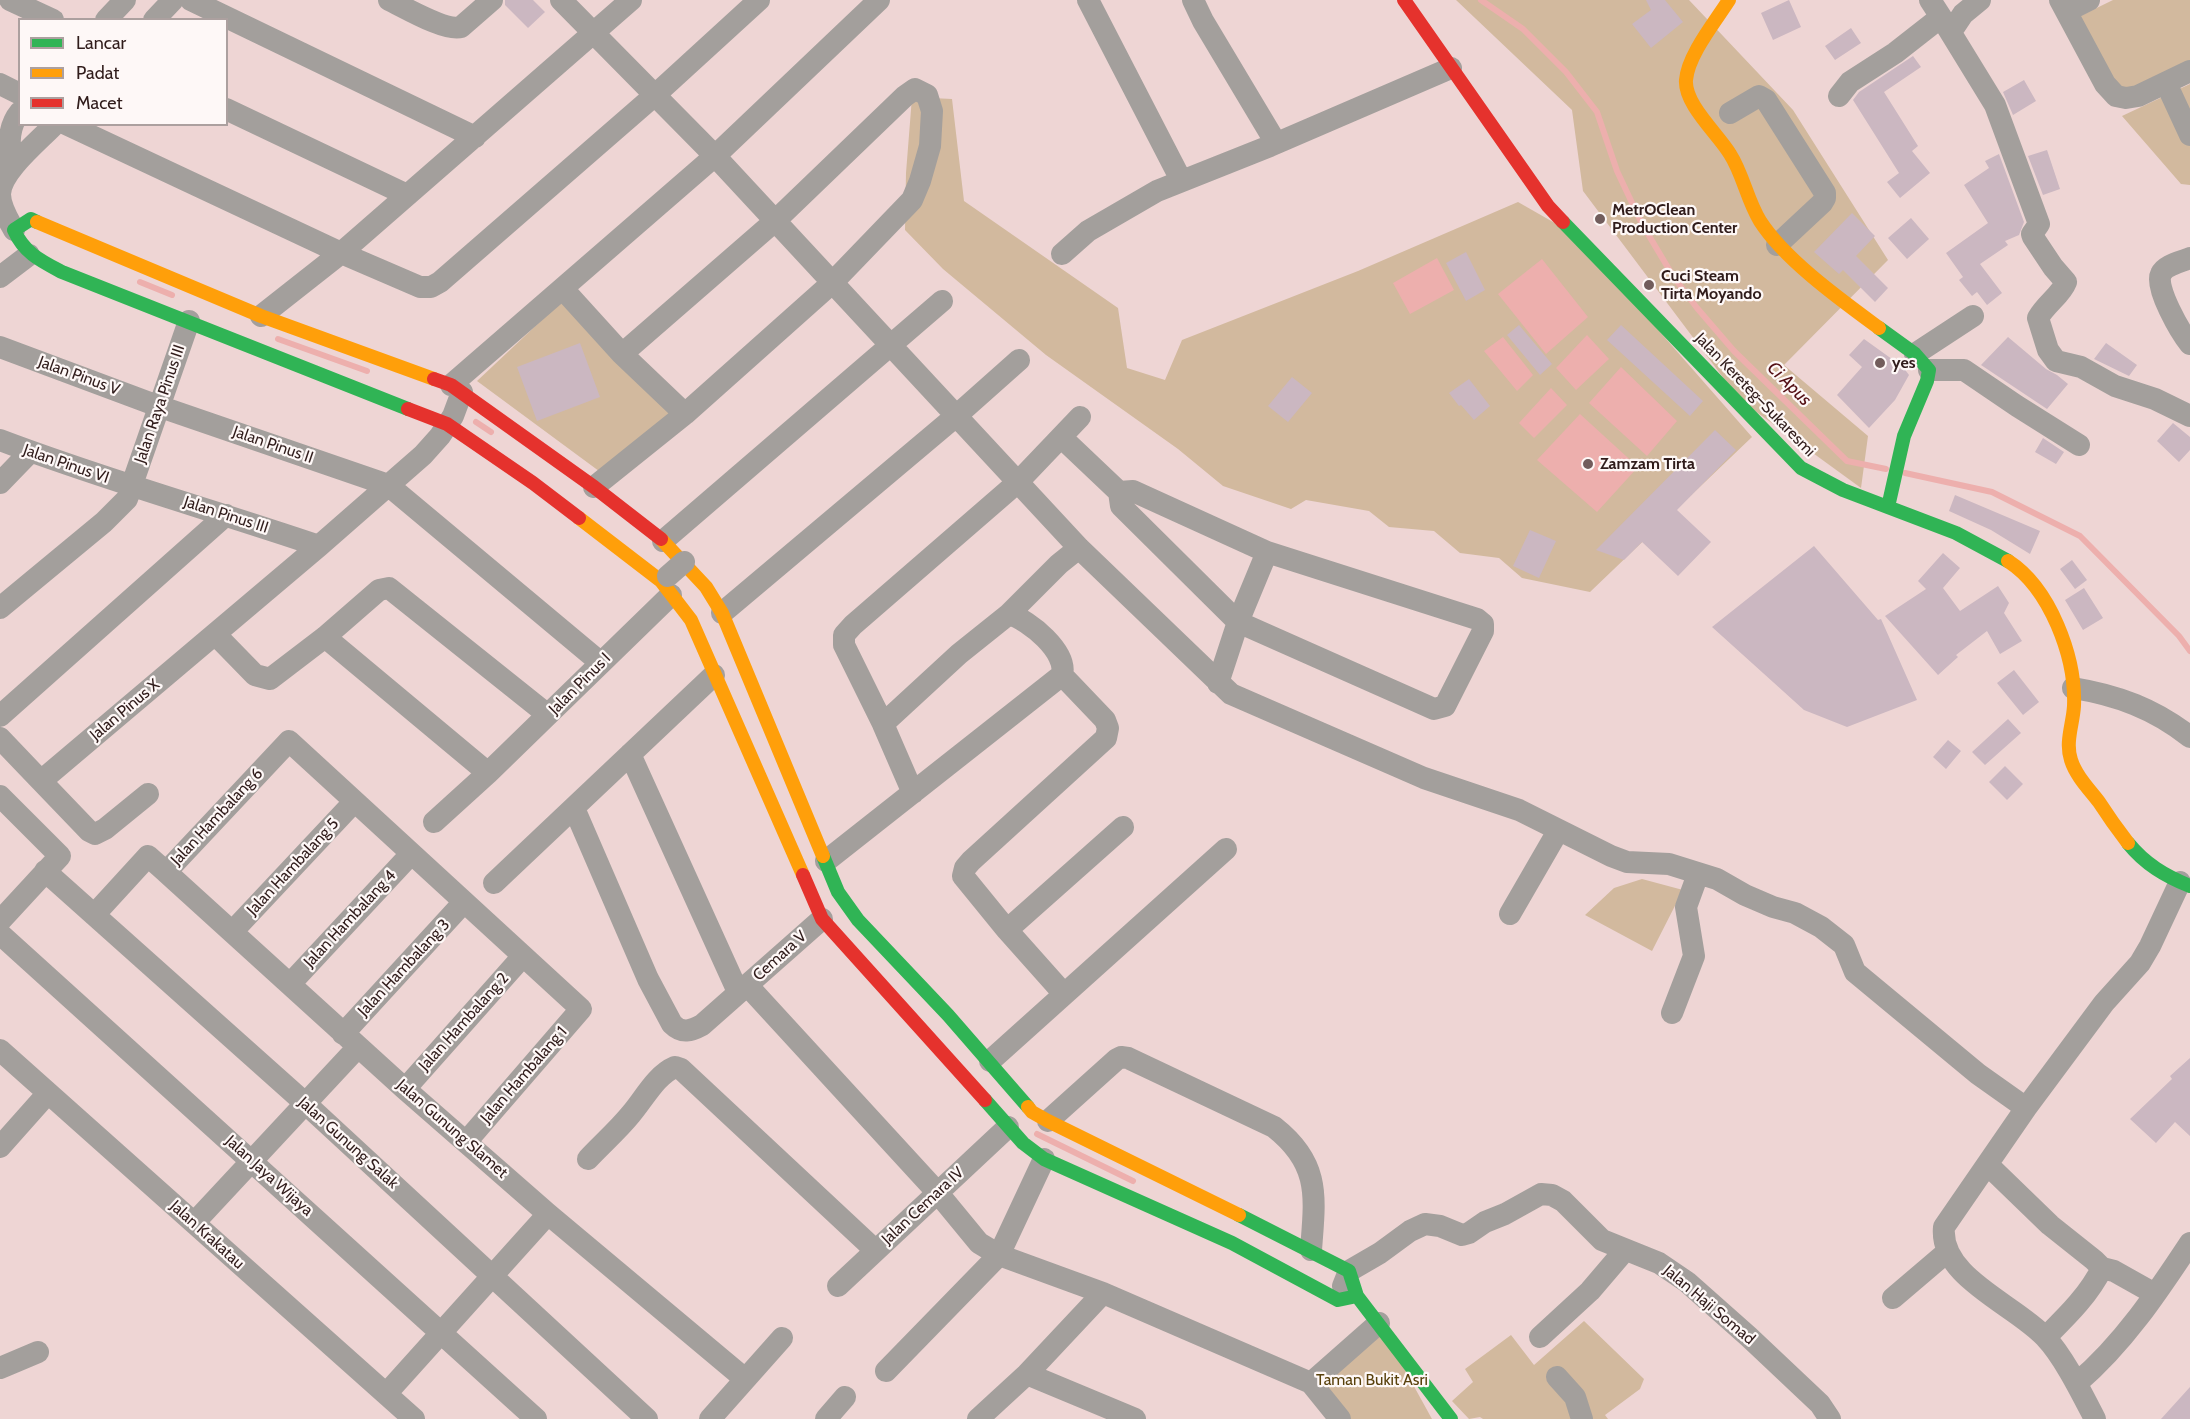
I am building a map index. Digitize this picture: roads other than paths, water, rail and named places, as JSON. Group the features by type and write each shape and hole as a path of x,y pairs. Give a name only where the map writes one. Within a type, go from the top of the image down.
{"street":[{"path":"10,0 49,18"},
{"path":"108,18 125,0"},
{"path":"156,18 172,0"},
{"path":"191,0 475,137"},
{"path":"389,0 455,29 492,0"},
{"path":"561,0 715,156 1018,482 1070,556 1230,694 1424,778 1519,810 1611,856 1627,862 1669,864 1717,879 1744,895 1795,913 1821,927 1844,945 1855,972 1978,1074 2026,1108"},
{"path":"261,316 341,254 631,0"},
{"path":"70,126 341,254 420,286 431,287 440,282 655,95 759,0"},
{"name":"Jalan Pinus X","path":"41,781 319,546 432,446 454,404 563,289 715,156 879,0"},
{"path":"1088,0 1180,180"},
{"path":"1192,0 1276,143"},
{"name":"Jalan Kereteg–Sukaresmi","path":"1404,0 1548,206 1801,468 1838,489 1925,520 1984,547 2022,570 2033,581 2044,597 2063,645 2073,688 2074,714 2069,750 2073,765 2135,854 2152,869 2185,884"},
{"path":"1729,0 1692,59 1686,78 1686,89 1701,116 1731,154 1760,219 1777,245 1848,305 1922,362 1964,370 2079,445"},
{"path":"1839,96 1850,82 1895,53 1941,16 1963,14 1980,0"},
{"path":"2090,0 2063,5 2105,84 2116,96 2126,98 2138,96 2190,71"},
{"path":"1941,16 1995,105 2039,224 2032,234 2033,237 2066,282 2058,295 2044,307 2038,318 2051,355 2060,363 2081,368 2115,386 2155,399 2190,416"},
{"path":"1062,254 1094,227 1128,206 1180,180 1276,143 1451,68"},
{"path":"2166,83 2190,135"},
{"path":"594,487 685,414 832,283 912,200 930,146 932,111 927,95 915,89 905,96 775,221 622,354"},
{"path":"1730,113 1752,98 1759,96 1766,100 1825,193 1822,203 1777,245"},
{"path":"228,110 407,195"},
{"path":"11,169 9,133 18,115"},
{"path":"53,126 11,169 0,193 2,208 19,244 29,255 62,272 189,321 454,404 533,483 630,556 706,587 722,613 838,892 858,920 990,1061 1032,1112 1232,1243 1347,1298 1379,1323 1442,1416"},
{"path":"14,230 32,219 261,316 454,404 594,487 663,541 673,575 714,675 760,773 822,918 1008,1127 1023,1143 1044,1159 1146,1187 1311,1250 1349,1271 1347,1298"},
{"path":"0,277 29,255"},
{"path":"2190,258 2166,268 2160,275 2159,287 2183,336 2190,344"},
{"path":"563,289 622,354 685,414"},
{"path":"663,541 942,301"},
{"path":"1922,362 1973,316"},
{"name":"Jalan Raya Pinus III","path":"0,608 110,517 127,499 189,321"},
{"name":"Jalan Pinus V","path":"0,347 159,406"},
{"path":"722,613 1019,360"},
{"path":"1888,507 1904,436 1927,381 1922,362"},
{"name":"Jalan Pinus II","path":"159,406 388,485"},
{"path":"914,793 884,724 843,645 844,635 1018,482 1080,417"},
{"path":"1061,437 1119,492 1121,506 1238,622 1434,708 1445,706 1451,698 1483,631 1483,624 1477,619 1267,552 1133,491 1119,492"},
{"name":"Jalan Pinus VI","path":"0,440 133,486"},
{"path":"0,483 30,452"},
{"path":"388,485 601,663"},
{"name":"Jalan Pinus III","path":"133,486 319,546"},
{"path":"0,716 226,515"},
{"path":"1218,683 1238,622 1267,552"},
{"path":"884,724 959,654 1009,614 1070,556"},
{"name":"Jalan Pinus I","path":"434,822 601,663 673,575"},
{"path":"215,634 255,675 270,680 326,637 380,590 389,588 548,715"},
{"path":"1009,614 1020,617 1042,635 1062,662 1062,675 1105,720 1108,728 1106,738 965,868 963,876 1064,994"},
{"path":"326,637 488,773"},
{"path":"494,883 714,675"},
{"path":"826,861 1062,675"},
{"path":"2073,688 2122,699 2153,711 2190,737"},
{"path":"0,738 84,826 95,834 105,829 148,794"},
{"name":"Jalan Hambalang 6","path":"94,915 148,856 166,872 289,741 354,802"},
{"path":"630,754 743,988 938,1192 979,1244 999,1255 1103,1293 1311,1383 1340,1419"},
{"path":"0,921 60,856 1,799"},
{"path":"354,802 523,956"},
{"name":"Jalan Hambalang 5","path":"232,932 354,802"},
{"name":"Cemara V","path":"574,808 648,979 672,1024 677,1029 691,1030 702,1025 822,918"},
{"path":"1007,930 1123,827"},
{"path":"1510,914 1558,831"},
{"path":"990,1061 1226,849"},
{"name":"Jalan Hambalang 4","path":"290,984 411,854"},
{"name":"Jalan Gunung Salak","path":"45,871 306,1104 647,1419"},
{"name":"Jalan Gunung Slamet","path":"166,872 405,1089 548,1214 745,1380"},
{"path":"1672,1013 1694,956 1686,907 1698,874"},
{"path":"2095,1419 2077,1383 2046,1337 2011,1308 1970,1280 1954,1264 1943,1240 1944,1227 2026,1108 2104,1002 2140,963 2185,884"},
{"name":"Jalan Hambalang 3","path":"194,1223 306,1104 351,1040 464,902"},
{"name":"Jalan Jaya Wijaya","path":"0,934 536,1419"},
{"name":"Jalan Hambalang 1","path":"466,1142 581,1009 523,956"},
{"name":"Jalan Hambalang 2","path":"405,1089 523,956"},
{"name":"Jalan Krakatau","path":"0,1050 414,1419"},
{"path":"1048,1121 1108,1066 1121,1057 1128,1058 1274,1127 1293,1145 1311,1177 1315,1196 1311,1250"},
{"path":"588,1159 669,1069 675,1067 681,1069 875,1250"},
{"path":"0,1147 48,1093"},
{"name":"Jalan Cemara IV","path":"838,1286 1008,1127"},
{"path":"886,1371 999,1255 1044,1159"},
{"path":"1988,1165 2050,1225 2102,1268 2114,1270 2155,1294"},
{"name":"Jalan Haji Somad","path":"1349,1271 1380,1253 1410,1231 1425,1224 1440,1226 1462,1235 1541,1194 1552,1195 1563,1201 1602,1240 1659,1263 1687,1282 1820,1404 1830,1419"},
{"path":"386,1394 548,1214"},
{"path":"2077,1383 2123,1338 2188,1249"},
{"path":"1540,1337 1590,1291 1625,1250"},
{"path":"1893,1298 1947,1252"},
{"path":"2046,1337 2067,1317 2090,1288 2102,1268"},
{"path":"978,1419 1027,1374 1103,1293"},
{"path":"1311,1383 1379,1323"},
{"path":"710,1419 782,1338"},
{"path":"0,1368 38,1352"},
{"path":"1027,1374 1126,1418"},
{"path":"1557,1377 1575,1397 1582,1419"},
{"path":"826,1419 845,1397"}],"waterway":[{"name":"Ci Apus","path":"1481,0 1523,29 1566,72 1597,112 1617,171 1642,224 1673,276 1734,351 1847,461 1886,469"},
{"path":"140,282 172,295"},
{"path":"278,339 367,371"},
{"path":"476,422 491,432"},
{"name":"Ci Apus","path":"1905,473 1992,492 2080,536 2179,636 2190,651"},
{"path":"1037,1134 1133,1181"}],"place":[{"name":"MetrOClean Production Center","path":"1600,219"},
{"name":"Cuci Steam Tirta Moyando","path":"1649,285"},
{"name":"yes","path":"1880,363"},
{"name":"Zamzam Tirta","path":"1588,464"}],"park label":[{"name":"Taman Bukit Asri","path":"1372,1380"}]}
